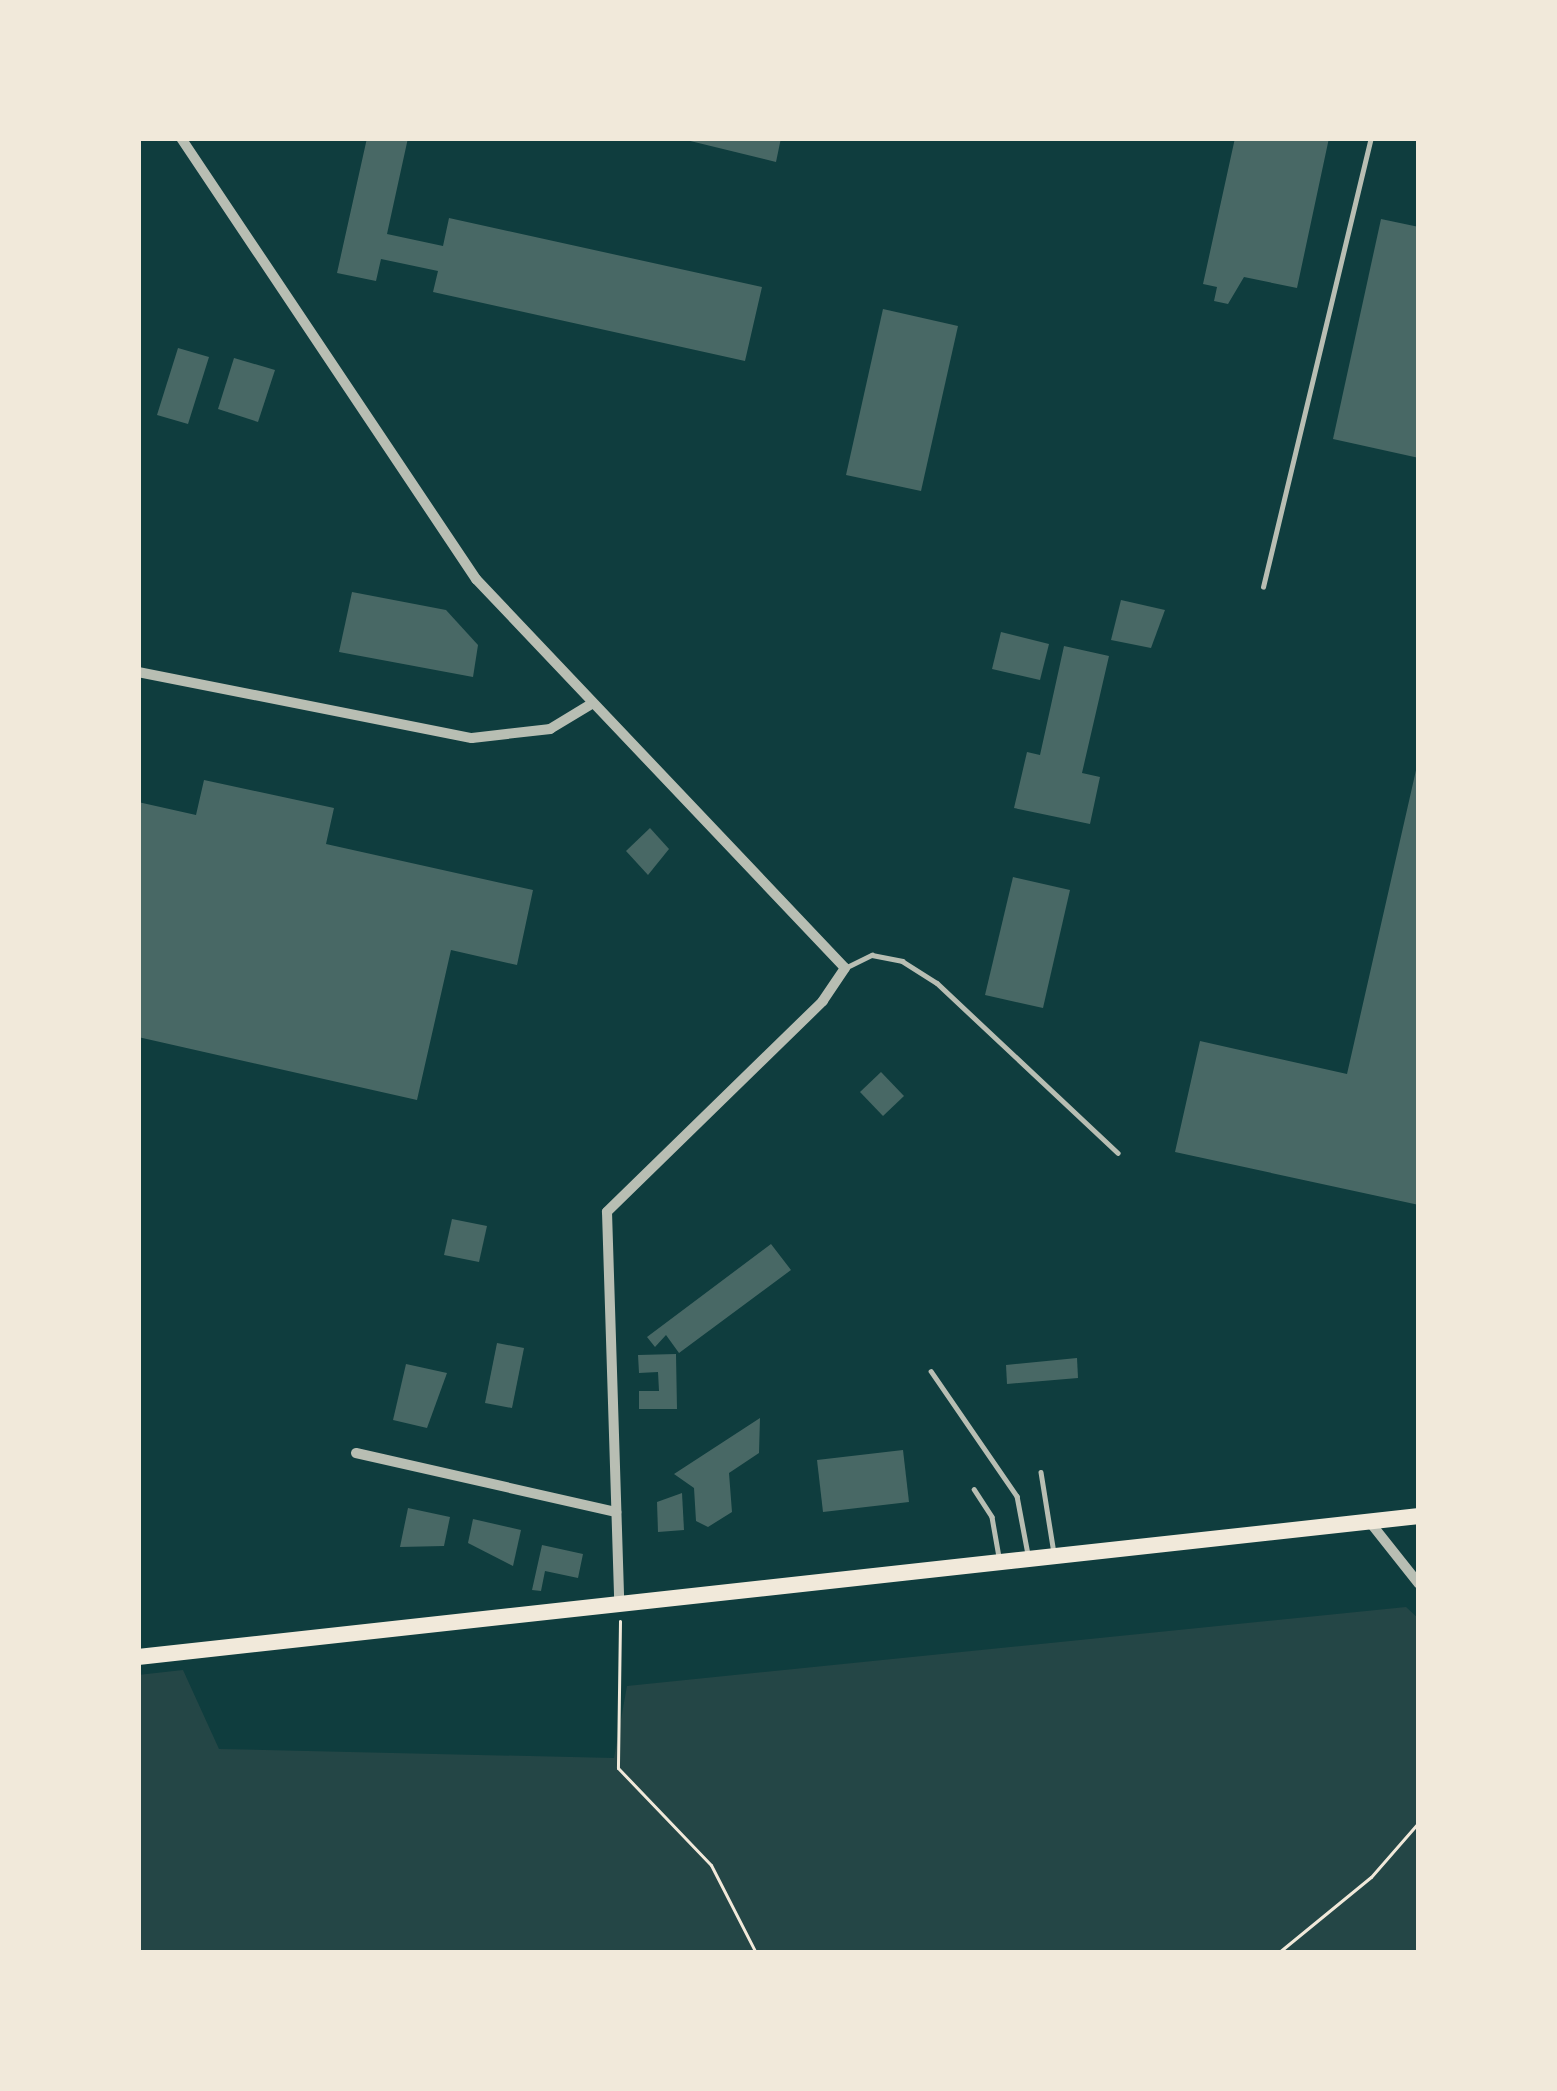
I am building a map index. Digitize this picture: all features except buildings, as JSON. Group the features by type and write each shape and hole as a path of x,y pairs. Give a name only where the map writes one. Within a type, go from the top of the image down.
{"main road":[{"path":"138,1657 1419,1516"}],"street":[{"path":"181,138 476,579 845,968 823,1001 607,1212 619,1603"},
{"path":"138,672 472,738 550,729 593,703"},
{"path":"356,1453 616,1513"},
{"path":"1369,1520 1419,1584"}],"lane":[{"path":"1263,587 1371,138"},
{"path":"845,968 872,955 902,961 937,983 1118,1153"},
{"path":"931,1371 1017,1496 1028,1556"},
{"path":"1041,1472 1054,1553"},
{"path":"974,1489 992,1517 999,1559"}],"path":[{"path":"619,1603 618,1768 711,1865 756,1953"},
{"path":"1278,1953 1371,1877 1419,1822"}],"shaded area":[{"path":"1406,1607 1419,1619 1419,1953 138,1953 138,1675 183,1670 219,1749 614,1758 627,1686"}]}
